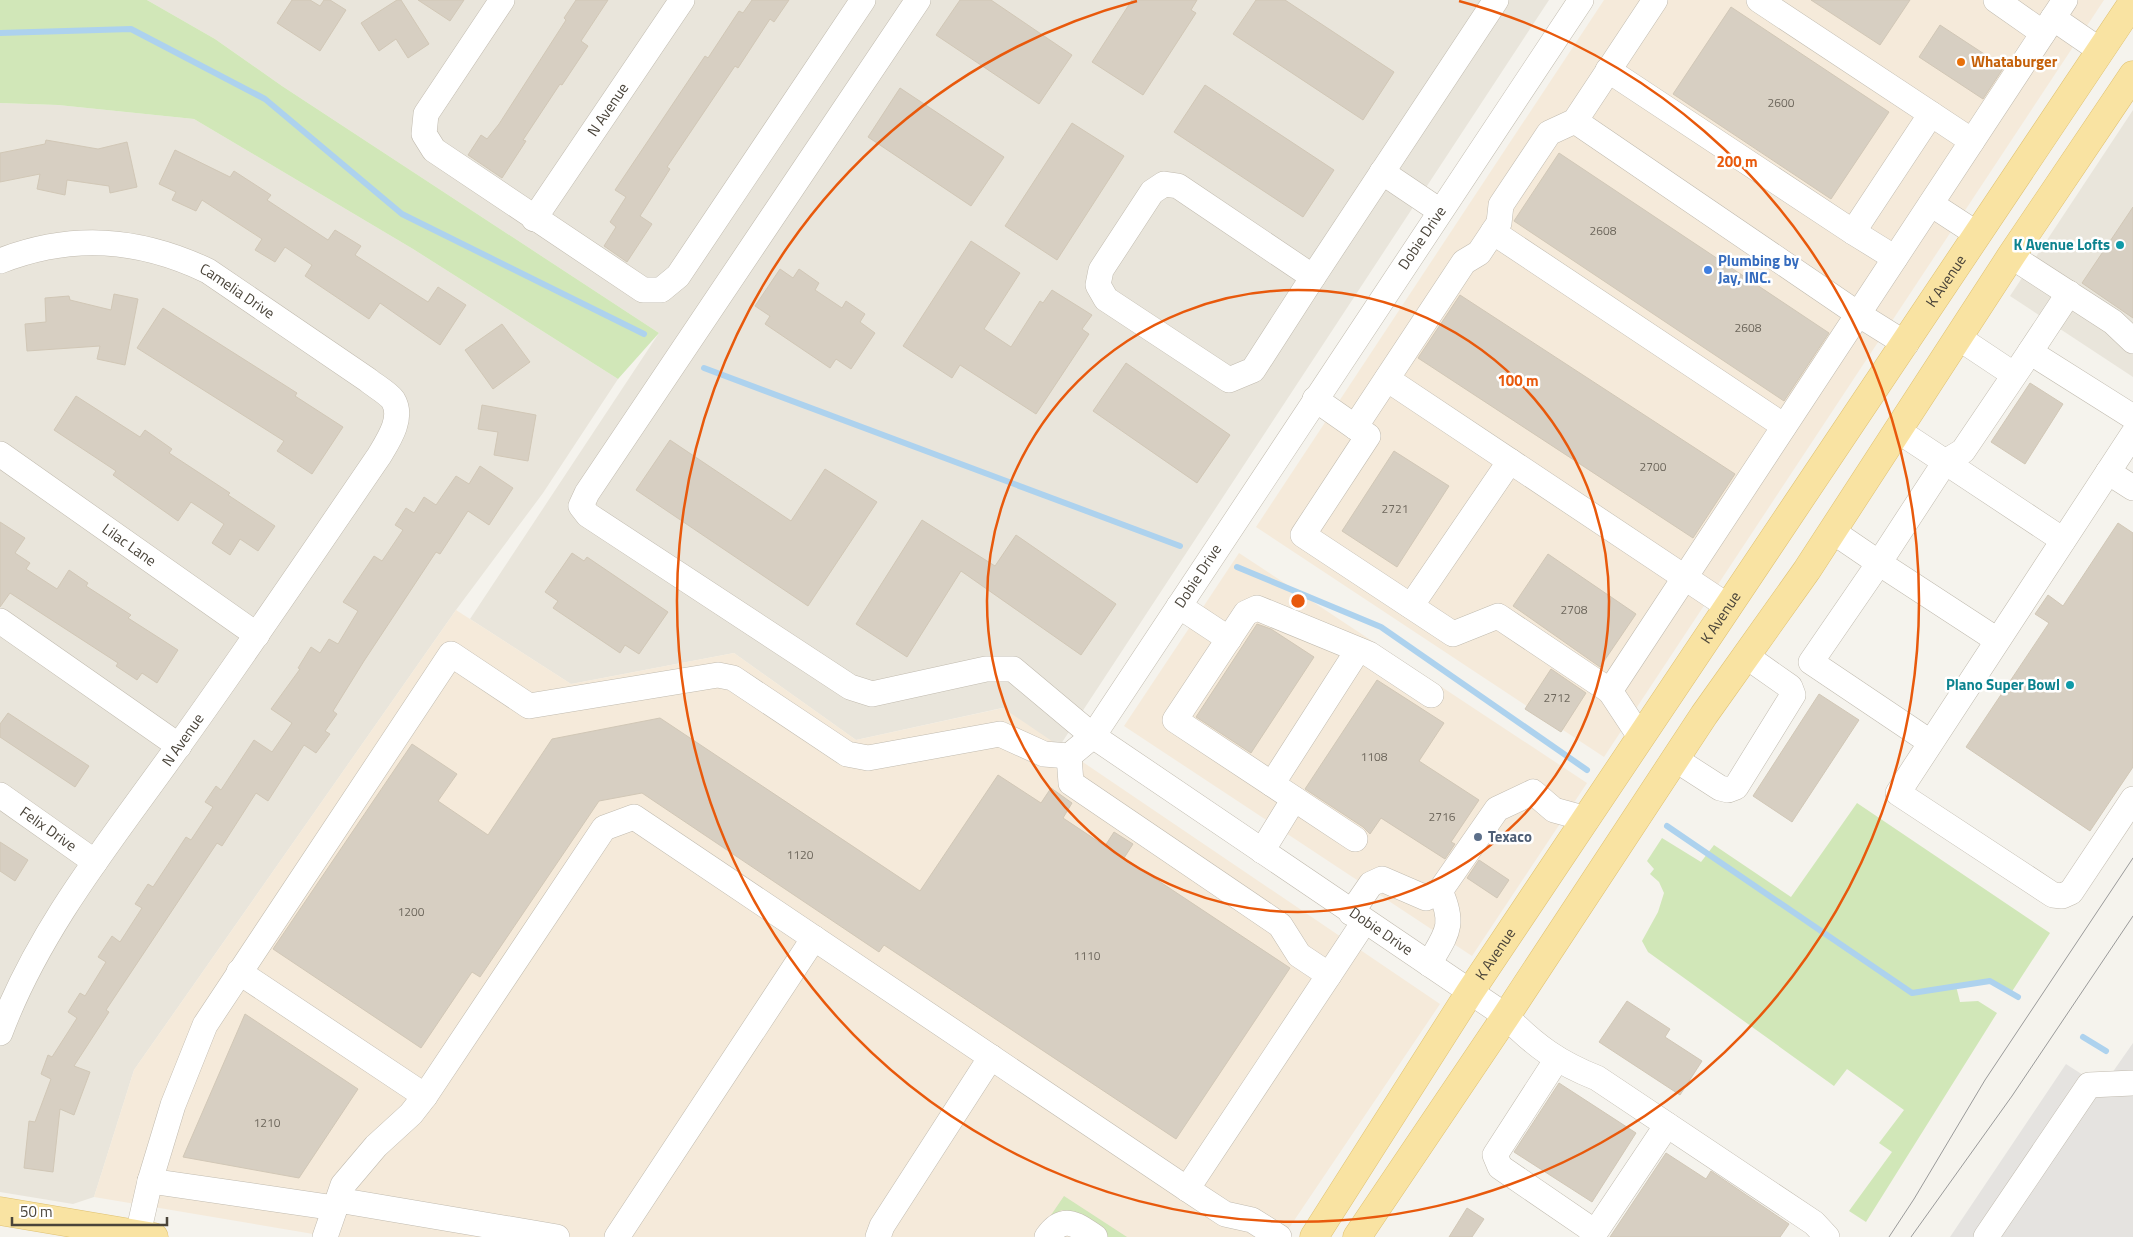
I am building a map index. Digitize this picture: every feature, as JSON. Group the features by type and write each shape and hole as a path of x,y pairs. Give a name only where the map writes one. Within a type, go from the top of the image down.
{"main road":[{"name":"K Avenue","path":"1314,1237 1470,992 1797,508 1906,344 1976,234 2133,2"},
{"path":"1357,1237 1506,1016 1675,759 1832,531 2011,256 2133,75"},
{"path":"1976,234 2011,256"},
{"path":"1797,508 1832,531"},
{"path":"1641,738 1675,759"},
{"path":"0,1211 146,1236"}],"street":[{"path":"502,0 426,114 424,134 434,150 534,219 643,290 661,290 678,276 863,0"},
{"name":"N Avenue","path":"534,219 682,0"},
{"path":"146,1236 150,1181 173,1105 205,1025 451,654 529,706 718,675 734,678 847,754 868,758 1000,734 1044,754 1069,756 1093,736 1013,669 986,669 872,694 850,687 588,515 581,506 587,493 918,0"},
{"path":"1313,276 1178,186 1164,184 1152,192 1106,262 1101,270 1098,285 1106,299 1229,380 1252,370 1496,0"},
{"name":"Dobie Drive","path":"1581,0 1314,399 1093,736 1506,1016 1526,1036 1568,1067 1597,1078 1814,1223 1827,1237"},
{"path":"1355,427 1464,262 1479,253 1499,223 1501,205 1549,133 1575,121 1655,0"},
{"path":"1759,0 1972,141"},
{"path":"1996,0 2054,17 2101,51"},
{"path":"1610,690 2054,17"},
{"path":"1608,70 1895,258"},
{"path":"1853,232 1930,114"},
{"path":"1575,121 1858,314 1906,344"},
{"path":"1382,172 1440,211"},
{"path":"1930,204 1976,234"},
{"path":"1493,232 1784,426"},
{"name":"Camelia Drive","path":"0,261 43,247 91,242 150,249 183,259 208,271 368,380 393,400 396,410 395,424 390,438 379,456"},
{"path":"2011,256 2113,322 2133,340"},
{"path":"1930,742 1811,662 1945,462 1963,450 2069,293"},
{"path":"1959,338 2013,374"},
{"path":"2030,352 2133,417"},
{"path":"1387,379 1729,607"},
{"path":"1314,399 1368,436 1303,535 1453,634 1498,616 1610,690 1641,738"},
{"path":"1897,430 2063,540"},
{"path":"2133,434 1898,793 2053,896 2062,896 2071,892 2133,798"},
{"name":"Lilac Lane","path":"0,454 257,635"},
{"name":"N Avenue","path":"0,1032 11,1004 42,944 96,862 257,635 379,456"},
{"path":"1411,606 1510,461"},
{"path":"2108,472 2133,488"},
{"path":"1832,531 1997,640"},
{"path":"1179,606 1229,638"},
{"path":"1355,840 1175,720 1246,613 1257,608 1369,654 1431,695"},
{"path":"0,621 179,746"},
{"path":"1272,784 1358,650"},
{"path":"1675,759 1720,788 1728,790 1736,787 1793,695 1790,686 1746,656"},
{"path":"1069,756 1071,783 1280,925 1299,955 1329,976"},
{"path":"1187,1189 1329,976 1372,884 1382,879 1426,898 1440,891 1498,809 1533,792 1554,810 1587,819"},
{"name":"Felix Drive","path":"0,795 96,862"},
{"path":"1262,851 1294,799"},
{"path":"325,1237 343,1185 376,1146 412,1114 604,828 634,817 1225,1214 1239,1228 1279,1237"},
{"path":"1429,964 1448,931 1448,909 1440,891"},
{"path":"616,1237 814,938"},
{"path":"239,972 425,1096"},
{"path":"878,1237 882,1226 991,1057"},
{"path":"1557,1059 1495,1155 1500,1167 1594,1234 1667,1125"},
{"path":"1986,1237 2089,1085 2133,1083"},
{"path":"150,1181 337,1204 557,1237"},
{"path":"1047,1237 1058,1225 1068,1222 1079,1226 1094,1237"}],"shaded area":[{"path":"147,0 1549,0 1059,747 1002,708 856,740 734,653 571,684 470,619 659,333 282,86 215,39"},
{"path":"1604,0 2104,0 1604,757 1256,527"},
{"path":"0,103 58,105 194,119 413,249 618,379 543,493 456,610 134,1070 94,1197 73,1204 0,1192"},
{"path":"2133,110 2133,377 2010,296"},
{"path":"1239,553 1587,783 1472,956 1124,726"},
{"path":"456,610 571,684 734,653 856,740 1003,708 1440,1004 1283,1237 331,1237 94,1197 134,1070"},
{"path":"2133,1043 2133,1237 1950,1237 2066,1064 2083,1075 2112,1073"}],"green space":[{"path":"0,0 147,0 215,39 282,86 659,333 618,379 413,249 194,119 58,105 0,103"},
{"path":"1857,803 2050,933 2011,993 1990,981 1956,986 1960,1002 1978,1001 1997,1013 1866,1222 1849,1211 1892,1152 1879,1143 1904,1110 1847,1069 1834,1086 1648,952 1642,941 1658,912 1664,893 1659,882 1650,874 1654,869 1647,861 1662,838 1701,862 1714,845 1791,897"},
{"path":"1064,1196 1127,1237 1106,1237 1069,1212 1062,1210 1056,1213 1036,1237"}],"building":[{"path":"292,0 310,0 320,6 324,0 330,0 346,10 320,51 277,23"},
{"path":"397,0 401,0 429,44 408,58 396,39 379,51 361,23"},
{"path":"418,0 464,0 450,21"},
{"path":"576,0 608,0 581,41 588,46 523,140 526,141 502,178 468,155 481,135 487,139 499,124 566,20 564,18"},
{"path":"752,0 789,0 774,22 770,19 738,68 735,66 667,167 670,169 640,216 652,224 627,262 604,246 616,227 610,222 626,197 615,190 705,56 708,58 739,11 743,13"},
{"path":"960,0 991,0 1072,55 1039,104 936,35"},
{"path":"1132,0 1197,0 1191,10 1196,13 1143,95 1092,62"},
{"path":"1256,0 1285,0 1394,72 1363,120 1233,34"},
{"path":"1811,0 1910,0 1880,45"},
{"path":"1731,7 1889,112 1831,199 1673,94"},
{"name":"Whataburger","path":"1940,25 2004,67 1983,99 1919,57"},
{"path":"1205,85 1334,170 1303,217 1174,132"},
{"path":"900,88 1004,157 971,206 868,137"},
{"path":"1072,123 1124,156 1057,260 1005,226"},
{"path":"46,140 98,149 127,142 137,187 110,193 109,186 67,180 65,195 37,189 40,174 0,182 0,153 45,144"},
{"path":"175,150 230,177 234,171 271,195 267,200 328,240 335,230 361,246 355,255 428,302 438,287 466,305 440,345 380,303 369,319 305,276 312,265 285,247 275,262 255,250 262,239 202,200 196,211 172,200 176,192 159,184"},
{"path":"1559,153 1829,333 1784,401 1514,221"},
{"name":"K Avenue Lofts","path":"2133,207 2133,318 2082,283"},
{"path":"971,241 1020,273 984,329 1011,347 1040,301 1043,303 1052,290 1092,315 1082,329 1089,334 1036,414 960,365 952,378 903,346"},
{"path":"780,269 793,278 799,269 819,283 815,290 842,308 846,301 865,314 860,322 875,333 851,369 836,359 830,368 765,324 770,316 755,306"},
{"path":"114,294 138,299 125,365 97,359 100,346 27,351 25,324 46,322 45,298 69,296 70,300 111,310"},
{"path":"1460,295 1735,474 1693,538 1418,358"},
{"path":"163,308 297,393 295,396 343,427 312,474 277,451 284,441 137,348"},
{"path":"502,324 530,362 493,389 465,350"},
{"path":"1126,363 1230,435 1197,483 1093,411"},
{"path":"2030,383 2063,404 2025,464 1991,442"},
{"path":"76,396 140,437 145,430 172,449 169,453 230,493 228,495 275,526 258,551 240,539 230,555 212,543 224,524 191,502 178,521 113,475 116,471 54,430"},
{"path":"482,405 536,415 528,461 494,455 498,432 478,429"},
{"path":"670,440 791,521 825,469 877,502 808,606 636,490"},
{"path":"1394,451 1449,486 1397,567 1342,531"},
{"path":"480,466 513,488 489,525 468,511 440,554 436,552 364,661 333,711 337,714 325,731 330,734 316,753 304,745 268,801 256,793 222,846 217,843 106,1010 109,1012 74,1066 90,1072 74,1115 60,1109 53,1172 24,1168 29,1121 35,1122 51,1079 41,1074 48,1055 52,1057 77,1018 68,1012 80,993 85,996 106,962 98,957 112,936 120,942 142,908 135,904 148,884 153,887 186,837 191,840 213,807 205,802 216,786 221,790 254,740 272,752 292,723 271,709 300,669 298,668 311,647 320,653 329,639 338,644 358,611 343,602 374,556 382,561 403,530 395,525 406,508 414,513 424,497 436,505 456,476 469,484"},
{"path":"922,520 995,566 1016,535 1116,604 1081,655 961,571 907,657 856,624"},
{"path":"0,522 25,538 15,553 30,563 26,569 57,589 69,570 88,583 86,586 131,615 128,618 178,650 157,683 142,673 137,680 116,666 118,663 10,593 0,607"},
{"name":"Plano Super Bowl","path":"2118,523 2133,533 2133,767 2090,831 1966,747 2049,623 2035,614 2048,595 2063,606"},
{"path":"572,553 584,561 587,557 668,612 639,654 625,645 620,653 553,608 558,601 545,592"},
{"path":"1548,554 1636,614 1600,667 1513,606"},
{"path":"1257,624 1271,629 1314,657 1251,753 1196,717"},
{"path":"1551,669 1586,693 1561,732 1525,709"},
{"path":"1377,680 1444,723 1419,761 1479,800 1451,842 1455,844 1445,859 1381,818 1370,834 1363,827 1305,789"},
{"path":"1819,694 1859,720 1792,822 1753,796"},
{"path":"8,713 89,766 75,787 0,737 0,724"},
{"path":"660,718 920,891 998,775 1041,803 1051,788 1072,803 1063,818 1105,846 1114,832 1133,844 1124,858 1290,968 1176,1139 884,945 879,952 642,793 599,801 480,977 472,972 421,1048 273,949 412,744 457,774 438,801 488,835 552,739"},
{"path":"0,842 28,860 15,881 0,871"},
{"path":"1479,860 1509,880 1497,898 1467,878"},
{"path":"1627,1001 1670,1029 1665,1037 1702,1061 1680,1095 1599,1042"},
{"path":"245,1014 358,1089 299,1178 183,1157"},
{"path":"1559,1083 1636,1133 1592,1202 1514,1152"},
{"path":"1666,1153 1706,1179 1711,1171 1789,1224 1780,1237 1610,1237"},
{"path":"1467,1208 1484,1219 1472,1237 1449,1237"}],"waterway":[{"path":"0,33 131,29 265,99 402,214 644,334"},
{"path":"704,368 1180,546"},
{"path":"1237,567 1381,627 1587,770"},
{"path":"1667,826 1912,993 1990,981 2018,997"},
{"path":"2083,1037 2106,1051"}],"tram line":[{"path":"1889,1237 1914,1199 1985,1080 2133,858"},
{"path":"1911,1237 2012,1096 2133,916"}],"place":[{"name":"Whataburger","path":"1961,62"},
{"name":"K Avenue Lofts","path":"2120,245"},
{"name":"Plumbing by Jay, INC.","path":"1708,270"},
{"name":"Plano Super Bowl","path":"2070,685"},
{"name":"Texaco","path":"1478,837"}]}
